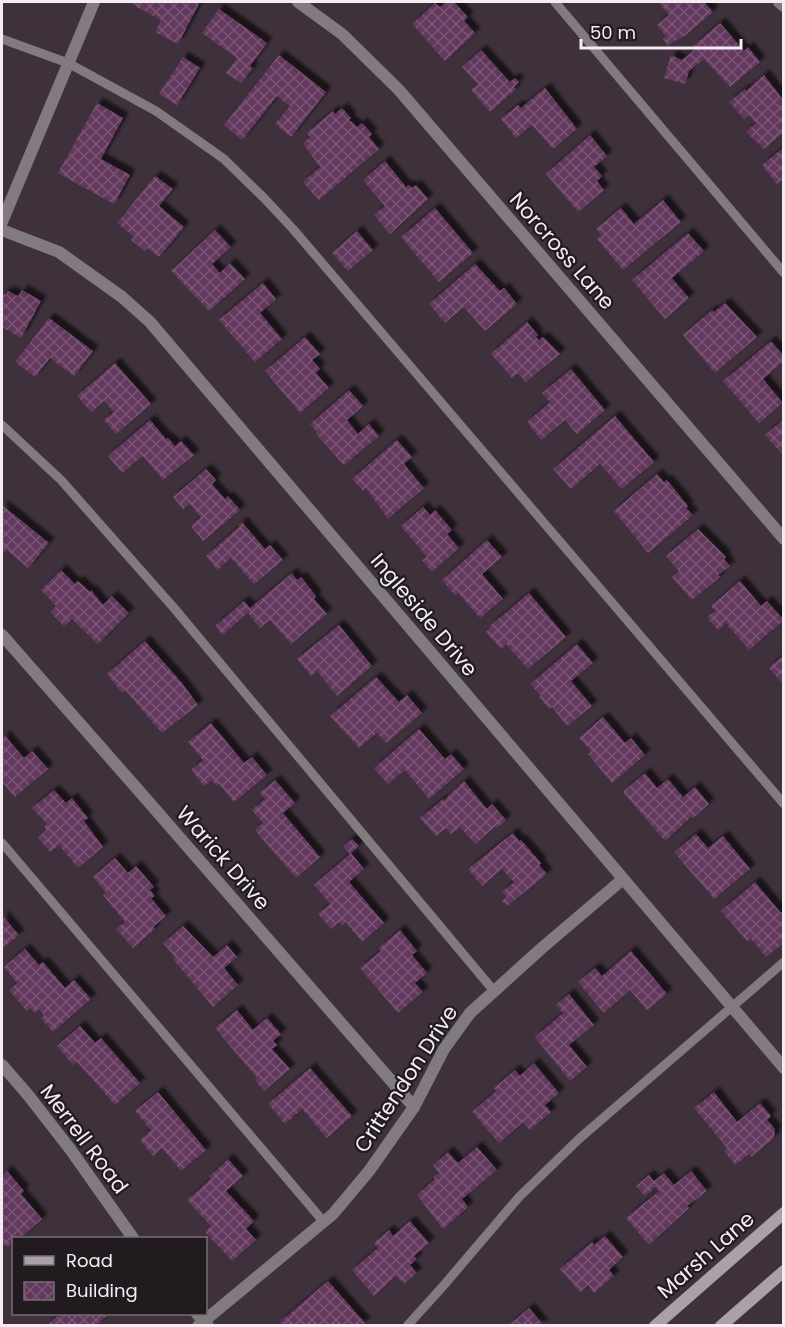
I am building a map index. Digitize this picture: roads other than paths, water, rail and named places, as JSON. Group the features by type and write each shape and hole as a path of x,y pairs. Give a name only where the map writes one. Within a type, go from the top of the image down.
{"main road":[{"name":"Marsh Lane","path":"655,1326 783,1213"},
{"path":"721,1326 783,1271"}],"street":[{"path":"2,222 94,2"},
{"name":"Norcross Lane","path":"298,2 342,34 399,90 783,539"},
{"path":"779,2 783,6"},
{"name":"Ingleside Drive","path":"2,230 59,252 122,297 150,322 783,1068"},
{"name":"Warick Drive","path":"2,635 414,1107"},
{"name":"Crittendon Drive","path":"202,1321 333,1214 369,1171 414,1107 444,1049 470,1013 623,879"},
{"name":"Merrell Road","path":"2,1065 70,1149 132,1237"}],"lane":[{"path":"555,2 783,273"},
{"path":"2,39 68,63 156,111 224,159 264,198 783,804"},
{"path":"2,425 61,480 174,608 494,991"},
{"path":"2,843 323,1221"},
{"path":"407,1326 519,1197 552,1164 783,962"}]}
